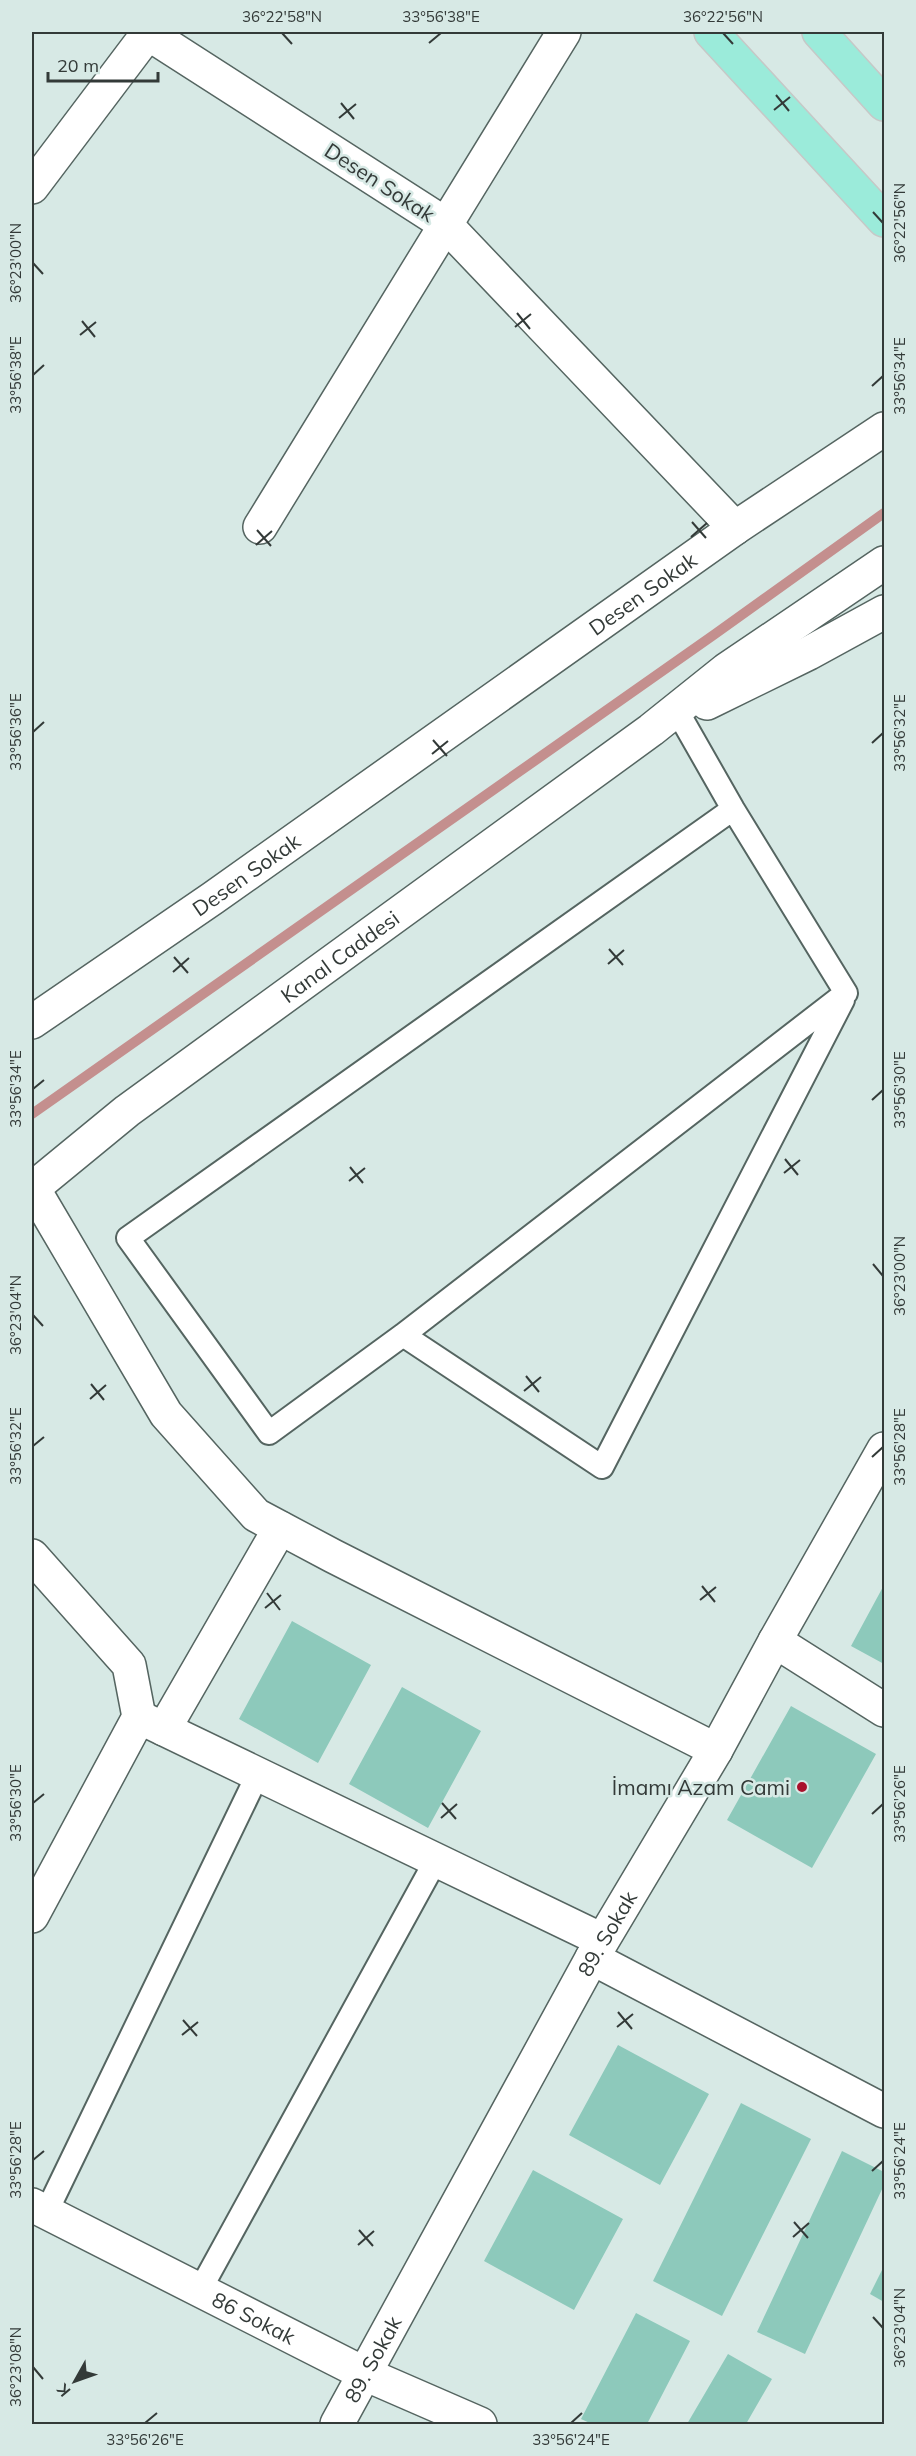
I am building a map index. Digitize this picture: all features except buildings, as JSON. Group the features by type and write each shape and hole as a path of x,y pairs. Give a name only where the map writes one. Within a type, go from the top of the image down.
{"highway":[{"path":"711,32 885,220"},
{"path":"819,32 885,104"}],"street":[{"path":"32,187 148,32"},
{"name":"Desen Sokak","path":"32,1022 222,891 735,528 446,224 148,32"},
{"path":"260,527 564,32"},
{"path":"735,528 885,429"},
{"path":"651,730 726,670 885,563"},
{"path":"651,730 809,653 885,612"},
{"name":"Kanal Caddesi","path":"32,1189 127,1112 651,730"},
{"path":"32,1189 166,1414 256,1515 716,1750"},
{"name":"89. Sokak","path":"337,2424 597,1949 716,1750 775,1641 885,1449"},
{"path":"32,1917 152,1723 280,1528"},
{"path":"32,1556 129,1665 152,1723 436,1860 885,2111"},
{"path":"775,1641 885,1710"},
{"name":"86 Sokak","path":"39,2209 365,2374 480,2424"}],"lane":[{"path":"680,716 733,809 846,993"},
{"path":"733,809 128,1238 269,1433 403,1335 846,993"},
{"path":"403,1335 602,1467 846,993"},
{"path":"39,2209 258,1774"},
{"path":"200,2290 436,1860"}],"waterway":[{"path":"32,1114 884,513"}],"place":[{"name":"İmamı Azam Cami","path":"802,1787"}]}
